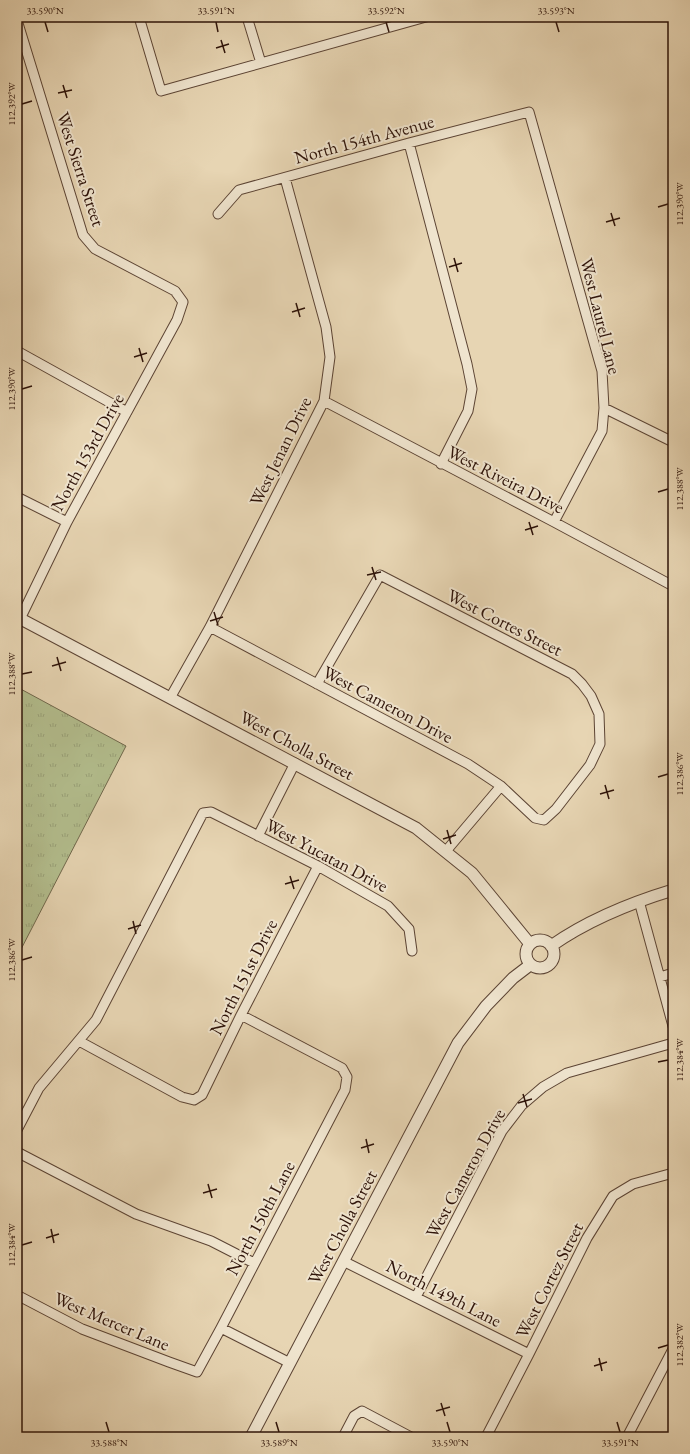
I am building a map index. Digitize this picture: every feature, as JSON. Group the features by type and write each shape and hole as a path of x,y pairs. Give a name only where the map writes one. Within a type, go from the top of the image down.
{"street":[{"path":"139,17 161,91 406,20 426,17"},
{"path":"247,17 261,63"},
{"name":"West Sierra Street","path":"17,20 83,234 95,248 175,291 183,302"},
{"name":"North 154th Avenue","path":"218,214 239,190 409,143 529,112"},
{"name":"West Laurel Lane","path":"529,112 602,371 604,408 602,431 554,522"},
{"path":"409,143 467,364 472,389 468,411 441,464"},
{"name":"West Jenan Drive","path":"170,698 210,627 324,401 330,356 326,327 285,178"},
{"name":"North 153rd Drive","path":"19,618 66,522 177,320 183,302"},
{"path":"17,351 127,412"},
{"name":"West Riveira Drive","path":"324,401 673,586"},
{"path":"604,408 673,442"},
{"path":"17,497 66,522"},
{"name":"West Cortes Street","path":"317,684 380,575 572,674 591,696 599,714 600,744 590,765 556,809 544,820"},
{"name":"West Cholla Street","path":"19,618 416,828 472,873 530,944"},
{"name":"West Cameron Drive","path":"210,627 468,764 501,786 535,818 544,820"},
{"path":"258,836 295,763"},
{"path":"446,851 501,786"},
{"name":"West Yucatan Drive","path":"79,1041 96,1020 203,813 211,812 318,866 388,906 409,929 412,951"},
{"name":"North 151st Drive","path":"79,1041 182,1097 194,1100 202,1095 240,1015 318,866"},
{"path":"551,946 566,935 594,920 639,901 673,890"},
{"path":"639,901 673,1026"},
{"path":"544,940 551,946 554,955 551,964 543,968 534,968 530,965 527,961 526,952 530,944 534,941 544,940"},
{"name":"West Cholla Street","path":"251,1437 458,1044 486,1006 513,978 530,965"},
{"path":"660,977 673,973"},
{"name":"North 150th Lane","path":"197,1372 345,1090 347,1077 342,1068 240,1015"},
{"path":"17,1130 39,1088 79,1041"},
{"name":"West Cameron Drive","path":"416,1297 502,1131 522,1105 543,1087 567,1073 673,1043"},
{"path":"17,1152 136,1214 211,1241 254,1263"},
{"name":"West Cortez Street","path":"486,1437 530,1354 587,1238 613,1196 633,1184 673,1173"},
{"name":"North 149th Lane","path":"343,1261 530,1354"},
{"name":"West Mercer Lane","path":"17,1295 82,1329 197,1372"},
{"path":"221,1328 290,1363"},
{"path":"627,1437 673,1349"},
{"path":"343,1437 354,1416 362,1411 411,1437"}],"green space":[{"path":"17,687 126,746 17,957"}]}
